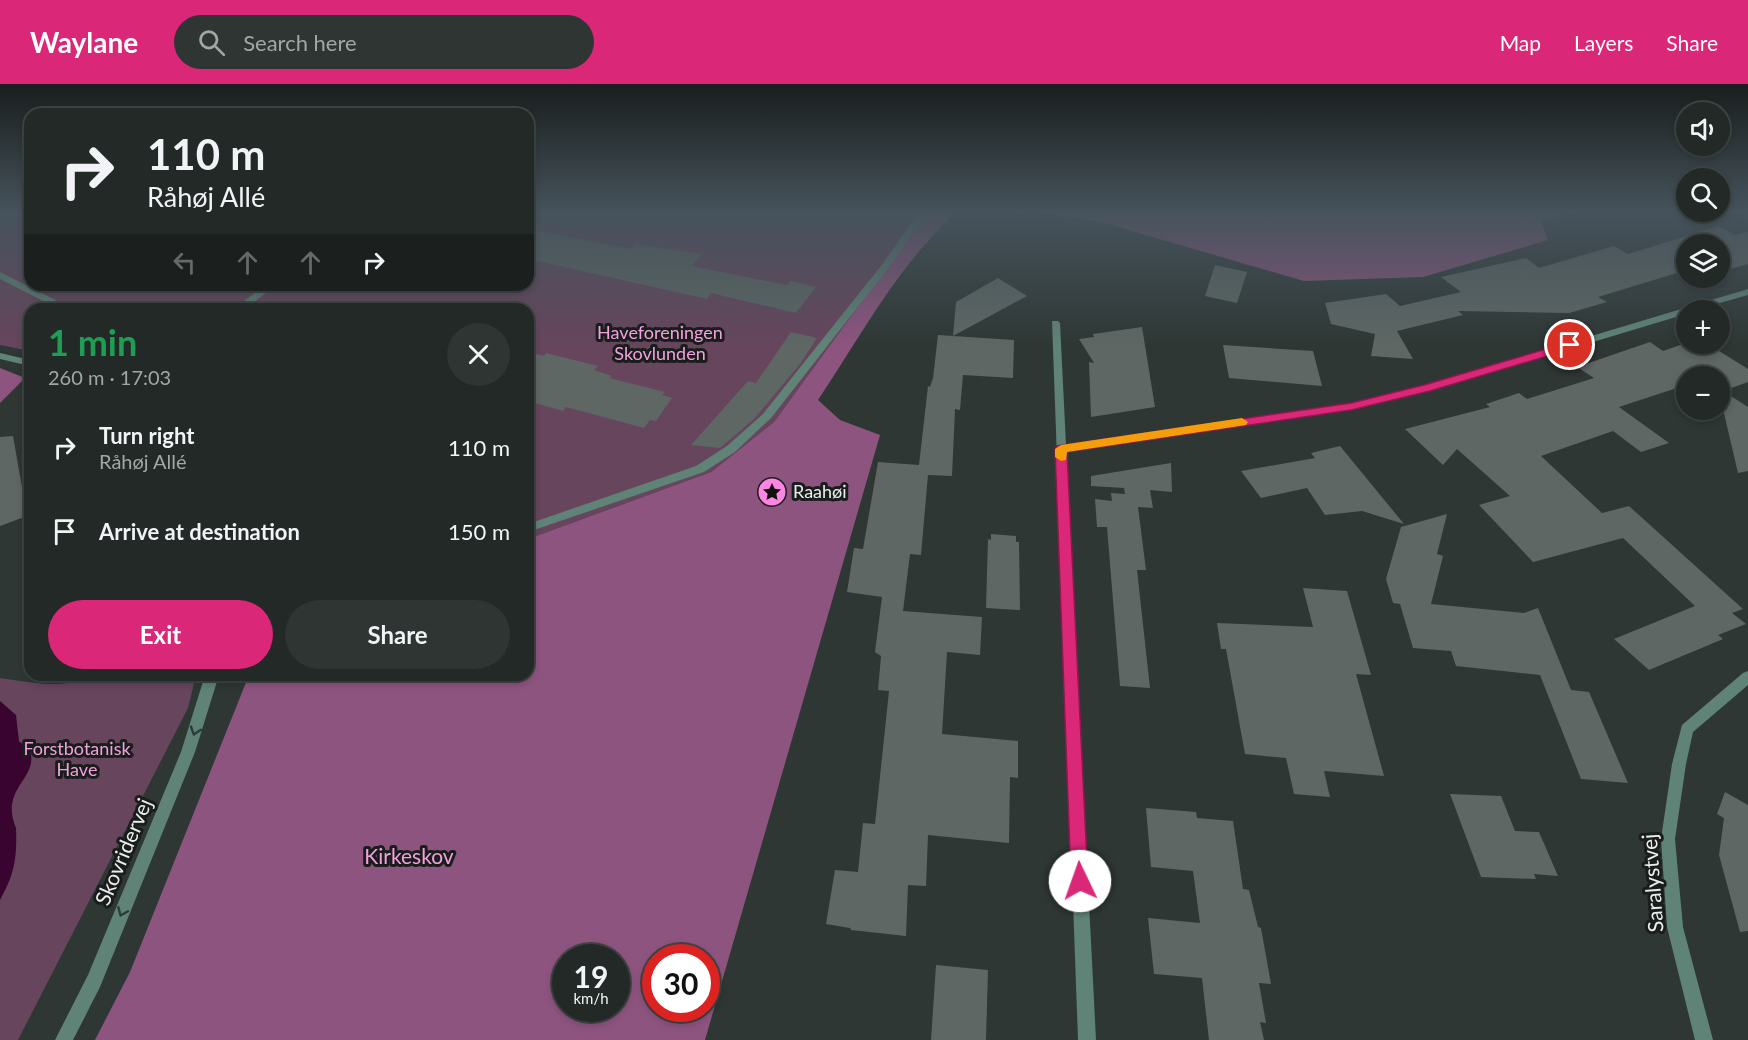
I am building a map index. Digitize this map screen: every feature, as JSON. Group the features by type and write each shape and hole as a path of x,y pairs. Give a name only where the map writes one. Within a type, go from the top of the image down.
{"street":[{"path":"534,526 700,469 730,449 767,416 892,257"},
{"path":"0,275 24,287"},
{"path":"31,291 54,303"},
{"path":"247,303 263,291"},
{"path":"1722,300 1748,292"},
{"path":"1061,449 1351,406 1426,389 1676,314"},
{"path":"1055,323 1087,1040"},
{"path":"0,356 24,362"},
{"name":"Saralystvej","path":"1704,1040 1675,927 1668,839 1679,764 1687,729 1748,677"},
{"name":"Skovridervej","path":"64,1040 94,981 188,753 211,681"}],"green space":[{"name":"Haveforeningen Skovlunden","path":"0,257 24,257 24,291 534,291 534,257 894,257 774,422 711,472 534,537 534,303 24,303 24,350 0,345"},
{"name":"Kirkeskov","path":"894,257 915,257 882,301 818,400 840,420 880,435 720,988 720,944 642,944 642,1022 710,1022 705,1040 95,1040 130,972 247,681 534,681 534,537 711,472 774,422"},
{"path":"1220,257 1492,257 1423,277 1304,281"},
{"path":"0,368 24,379 0,403"},
{"name":"Forstbotanisk Have","path":"0,678 49,684 195,681 188,708 18,1040 0,1040"}],"shaded area":[{"path":"0,701 16,715 19,741 31,753 31,764 12,804 12,815 16,828 15,857 9,882 0,900"}],"building":[{"path":"534,257 700,257 692,266 787,285 791,281 816,287 796,313 711,293 707,299 534,260"},
{"path":"1578,257 1676,257 1676,273 1598,297 1607,302 1569,313 1458,311 1463,315 1397,331 1413,359 1371,356 1375,334 1331,324 1325,303 1386,294 1400,306 1461,292 1441,277 1526,258 1539,268"},
{"path":"1730,257 1748,257 1748,264 1730,269"},
{"path":"1215,265 1247,272 1237,303 1205,296"},
{"path":"998,278 1027,296 953,336 956,302"},
{"path":"1142,327 1155,407 1091,417 1089,362 1094,363 1079,339 1094,337 1093,334"},
{"path":"791,332 817,338 800,364 754,419 720,448 691,445 748,381 756,383"},
{"path":"938,335 1014,340 1013,378 963,375 960,410 955,409 952,476 928,475 921,555 910,554 903,611 982,617 980,655 947,652 942,734 1018,741 1018,778 1010,777 1009,843 928,835 926,886 908,885 906,936 851,930 826,924 835,870 858,872 863,823 875,824 889,691 878,690 881,656 875,652 882,597 847,592 854,548 863,549 878,462 919,465 928,386 930,387 933,378"},
{"path":"1650,342 1663,351 1676,346 1676,354 1724,354 1748,369 1748,382 1730,388 1730,366 1676,366 1676,388 1619,407 1669,443 1641,452 1613,431 1541,456 1602,513 1629,506 1743,609 1732,613 1746,624 1718,635 1723,639 1649,670 1614,639 1695,606 1623,538 1533,562 1479,505 1510,496 1457,449 1443,465 1405,429 1490,407 1486,404 1519,393 1527,399 1594,378 1577,367"},
{"path":"1223,345 1313,351 1322,386 1229,378"},
{"path":"546,353 598,366 594,370 612,376 609,378 665,392 662,395 672,398 656,421 650,420 644,428 566,407 563,411 534,403 534,354 544,356"},
{"path":"1730,395 1748,407 1748,471 1738,473 1726,420 1730,420"},
{"path":"13,436 24,499 24,517 0,526 0,437"},
{"path":"1340,446 1404,524 1362,511 1325,515 1307,488 1261,498 1241,471 1315,458 1311,453"},
{"path":"1171,463 1172,492 1150,490 1153,508 1138,507 1146,570 1137,570 1150,688 1120,686 1107,527 1097,527 1095,499 1112,501 1111,493 1125,494 1124,488 1091,486 1091,476"},
{"path":"1447,514 1437,554 1443,556 1431,604 1524,613 1538,608 1571,690 1589,692 1628,783 1581,779 1540,675 1456,666 1451,651 1413,648 1400,604 1393,603 1386,579 1401,527"},
{"path":"991,534 1016,536 1016,542 1019,542 1020,610 986,608 988,539 991,540"},
{"path":"1303,588 1347,591 1371,675 1356,674 1384,776 1324,771 1330,797 1294,794 1286,758 1245,754 1226,649 1221,649 1217,623 1313,627"},
{"path":"1725,792 1748,805 1748,931 1740,932 1719,855 1724,818 1717,814"},
{"path":"1450,794 1501,796 1515,831 1539,832 1558,876 1534,874 1536,879 1481,877"},
{"path":"1146,808 1196,812 1197,818 1233,821 1243,889 1249,890 1258,927 1261,928 1271,984 1259,983 1266,1023 1260,1022 1264,1040 1209,1040 1202,978 1154,974 1148,918 1200,923 1193,871 1151,867"},
{"path":"936,965 988,970 986,1040 931,1040"}],"slow traffic":[{"path":"1061,457 1061,449 1242,422"}],"place":[{"name":"Raahøi","path":"772,492"}],"route":[{"path":"1080,881 1061,449 1351,406 1426,389 1570,345"}]}
